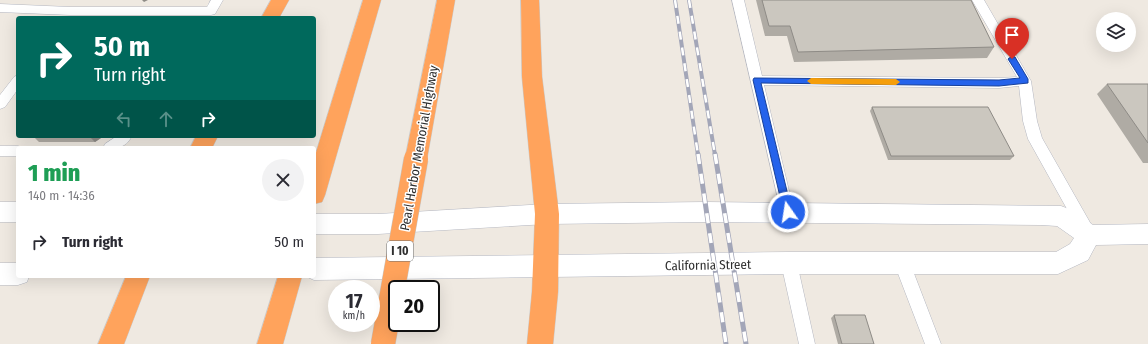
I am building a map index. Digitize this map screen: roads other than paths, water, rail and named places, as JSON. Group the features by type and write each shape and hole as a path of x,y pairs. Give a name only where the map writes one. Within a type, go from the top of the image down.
{"highway":[{"path":"271,16 280,0"},
{"path":"316,188 372,0"},
{"name":"Pearl Harbor Memorial Highway","path":"383,344 446,0"},
{"path":"530,0 532,77 547,214 546,266 540,344"},
{"path":"111,344 137,278"},
{"path":"270,344 289,278"}],"main road":[{"path":"0,212 16,212"},
{"path":"316,224 378,224 547,214 788,212 1041,214 1061,216 1089,235 1148,234"},
{"name":"California Street","path":"316,269 789,263 1058,263 1079,252 1089,235"},
{"path":"0,274 16,274"}],"lane":[{"path":"0,8 67,14 207,15 217,0"},
{"path":"738,0 788,212"},
{"path":"978,0 1025,81 1030,121 1035,139 1089,235"},
{"path":"757,80 991,83 1025,81"},
{"path":"0,104 16,83"},
{"path":"113,146 123,138"},
{"path":"0,151 16,151"},
{"path":"789,263 807,344"},
{"path":"902,263 933,344"}],"railway":[{"path":"675,0 698,155"},
{"path":"689,0 715,155"},
{"path":"698,154 726,344"},
{"path":"715,154 746,344"}]}
